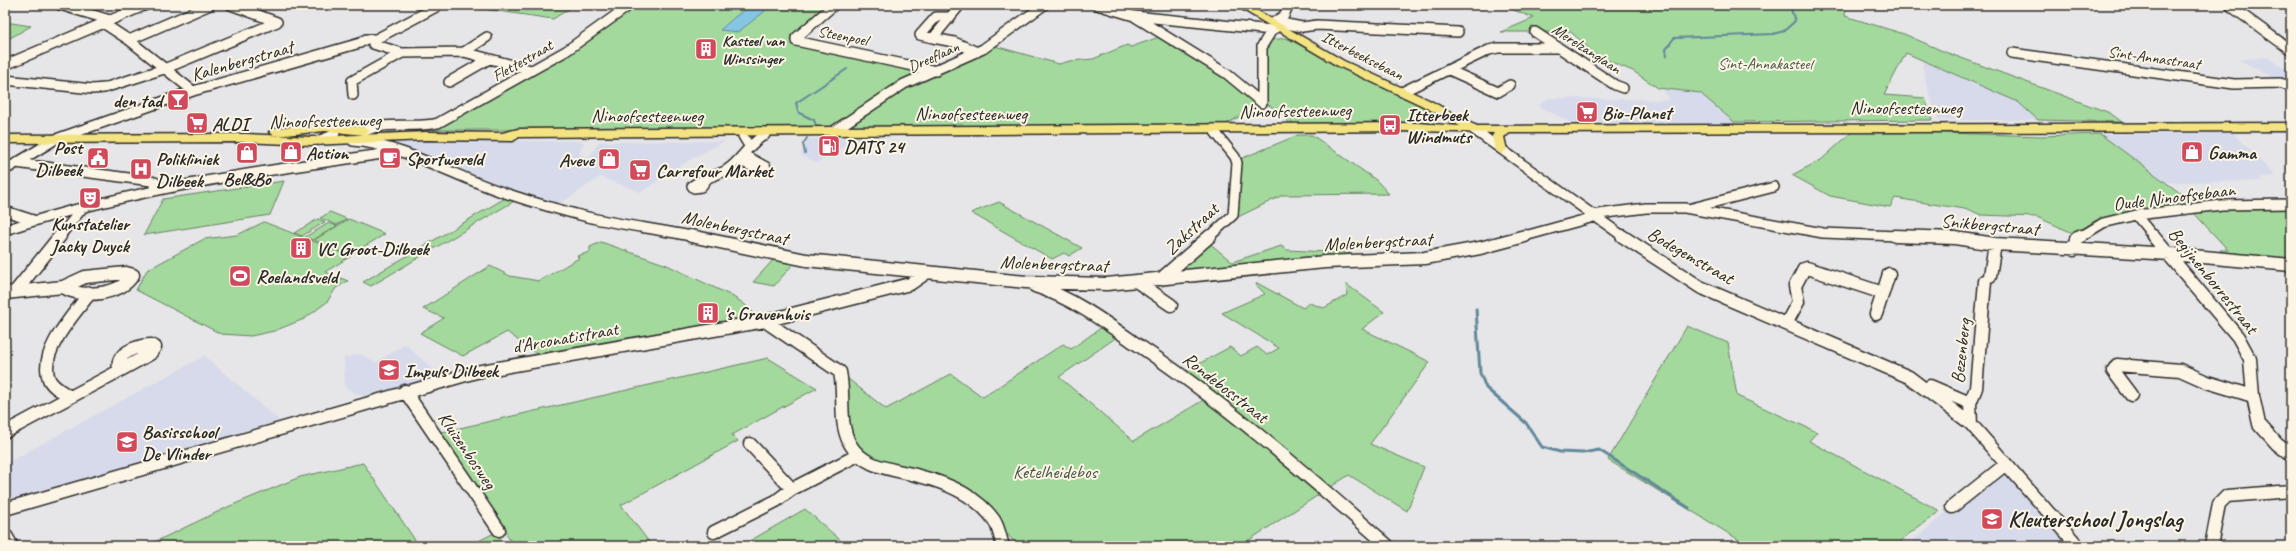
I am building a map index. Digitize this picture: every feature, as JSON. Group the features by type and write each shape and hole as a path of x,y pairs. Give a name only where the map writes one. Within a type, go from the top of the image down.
{"main road":[{"name":"Itterbeeksebaan","path":"1240,5 1327,56 1447,114 1473,130"},
{"path":"1435,129 1444,122 1447,114"},
{"name":"Ninoofsesteenweg","path":"1522,129 1531,126 2291,124"},
{"name":"Ninoofsesteenweg","path":"505,136 525,133 1409,127 1473,130 2291,127"},
{"name":"Ninoofsesteenweg","path":"5,140 61,137 92,130 238,135 315,128 333,128 365,131 423,131 744,149 765,135 1418,131 1435,129"},
{"path":"1501,150 1498,136 1507,130"},
{"name":"Ninoofsesteenweg","path":"5,136 320,140 423,131"}],"street":[{"path":"60,5 106,22 193,91"},
{"path":"5,65 146,5"},
{"path":"130,40 210,5"},
{"path":"5,80 98,89 164,69 276,24 278,21 231,5"},
{"path":"374,41 435,5"},
{"name":"Flettestraat","path":"423,131 574,47 630,5"},
{"name":"Steenpoel","path":"834,5 796,38 796,41 936,71"},
{"path":"932,38 960,5"},
{"name":"Dreeflaan","path":"832,132 904,84 978,52 1044,5"},
{"path":"1097,5 1134,16 1302,27 1317,25 1458,32"},
{"path":"1134,16 1227,74 1262,103 1262,46 1275,25 1284,16 1288,5"},
{"path":"2229,5 2291,50"},
{"path":"950,17 936,17 920,35 954,42 978,52"},
{"name":"Merelzanglaan","path":"1535,32 1615,85 1623,88"},
{"path":"464,52 487,37"},
{"name":"Kalenbergstraat","path":"92,130 193,91 360,43 366,45 374,41 402,53"},
{"path":"2282,43 2291,42"},
{"path":"1402,92 1489,50 1498,48 1559,48"},
{"path":"353,95 351,84 352,81 402,53 464,52 531,70"},
{"name":"Sint-Annastraat","path":"2012,53 2234,84 2280,83 2291,87"},
{"path":"449,82 489,59"},
{"path":"1449,70 1498,92 1510,86"},
{"path":"303,140 300,138 300,135 315,128"},
{"path":"320,140 334,135 336,130 333,128"},
{"name":"Bodegemstraat","path":"1473,130 1593,216 1700,287 1970,403"},
{"name":"Zakstraat","path":"1161,279 1233,215 1237,163 1235,157 1215,132"},
{"path":"10,165 61,137"},
{"name":"Molenbergstraat","path":"340,139 365,142 457,173 504,193 596,219 668,231 806,260 1026,282 1078,284 1136,281 1309,263 1439,256 1480,248 1593,216"},
{"path":"707,180 744,149"},
{"path":"5,230 85,205 154,188 247,172 397,152"},
{"path":"10,165 151,181 155,182 154,188"},
{"name":"Snikbergstraat","path":"1687,209 1752,191 1774,188"},
{"name":"Oude Ninoofsebaan","path":"2074,250 2076,239 2087,231 2103,223 2136,216 2222,205 2291,204"},
{"path":"10,292 85,205"},
{"name":"Snikbergstraat","path":"1593,216 1646,208 1687,209 1805,231 1955,238 1994,244 2074,250 2171,254 2291,265"},
{"path":"5,211 33,220"},
{"name":"Begijnenborrestraat","path":"2136,216 2171,254 2238,337 2250,359 2253,396 2259,424 2277,444 2291,455"},
{"name":"Bezenberg","path":"1971,424 1970,403 1976,388 1988,279 1994,244"},
{"path":"1786,324 1798,302 1795,286 1804,269 1807,268 1883,292"},
{"path":"10,292 63,287 85,277 126,273 133,275 127,284 120,288 90,293 74,293 67,291 63,287"},
{"name":"d'Arconatistraat","path":"5,509 405,391 476,372 765,321 910,284 926,273"},
{"path":"1876,314 1889,274"},
{"name":"Molenbergstraat","path":"1136,281 1171,305"},
{"name":"Rondebosstraat","path":"1026,282 1065,298 1154,355 1301,470 1387,545"},
{"path":"70,397 49,380 46,367 51,350 58,337 90,293"},
{"path":"765,321 840,372 843,427 850,445 858,455 885,468 929,478 961,492 979,504 993,519 1003,546"},
{"path":"2131,395 2113,371 2117,365 2180,370 2207,382 2253,396"},
{"path":"5,432 119,371"},
{"name":"Bodegemstraat","path":"1909,377 1944,401 1971,424 2078,546"},
{"name":"Kluizenbosweg","path":"405,391 499,530"},
{"path":"750,444 792,489"},
{"path":"714,532 776,501 792,489 858,455"},
{"path":"1952,507 2006,464"},
{"path":"2211,546 2219,504 2227,496 2291,491"},
{"path":"5,534 12,546"}],"shaded area":[{"path":"1105,5 1169,5 1141,15"},
{"path":"2267,57 2291,71 2291,86 2238,60"},
{"path":"1922,61 2018,102 2038,120 1939,120 1925,81"},
{"path":"1661,86 1700,93 1737,125 1575,125 1539,106 1548,98 1669,100"},
{"path":"2233,133 2275,176 2258,177 2262,181 2166,182 2100,134"},
{"path":"860,138 817,163 801,155 808,139"},
{"path":"372,141 578,141 584,142 579,154 589,158 599,142 725,141 686,162 641,192 600,177 558,205 507,191"},
{"name":"Impuls Dilbeek","path":"405,344 441,377 367,398 345,388 344,358 360,354 376,363"},
{"name":"Basisschool De Vlinder","path":"204,356 280,421 17,502 5,488 5,464"},
{"name":"Kleuterschool Jongslag","path":"2000,467 2068,546 1908,546 1914,540"}],"green space":[{"path":"456,5 575,5 553,19"},
{"path":"631,5 830,5 790,39 791,42 838,50 917,69 922,73 893,88 826,130 433,130"},
{"name":"Sint-Annakasteel","path":"1501,5 1846,5 1845,16 1904,34 1945,52 2110,113 2122,122 2038,120 2018,102 1906,53 1884,95 1925,98 1932,120 1734,122 1700,93 1658,88 1633,71 1597,56 1571,32 1501,32 1534,18"},
{"path":"5,22 31,26 5,41"},
{"path":"1159,37 1226,77 1258,106 1223,126 846,128 847,124 904,89 965,62 995,46 1059,64 1070,61 1093,59 1127,45 1131,47"},
{"path":"1286,38 1438,114 1439,118 1434,125 1414,123 1291,125 1280,112 1267,104 1265,57 1271,40"},
{"path":"1852,132 1918,132 2041,136 2100,134 2195,204 2095,221 2075,234 2037,217 1981,215 1970,210 1895,198 1890,207 1830,196 1792,175 1821,160"},
{"path":"1298,135 1312,135 1376,180 1389,194 1283,195 1238,217 1240,185 1238,160"},
{"path":"284,181 270,215 144,235 163,199"},
{"path":"507,197 516,200 371,286 363,282"},
{"path":"999,202 1082,248 1069,256 1064,253 1052,259 971,213"},
{"path":"2291,207 2291,263 2226,259 2220,250 2228,250 2193,212"},
{"path":"330,212 347,219 337,225 320,218"},
{"path":"318,219 325,222 302,236 294,233"},
{"path":"349,219 385,234 350,255 314,240"},
{"name":"Roelandsveld","path":"264,222 351,256 325,272 348,281 336,288 327,302 304,319 274,331 251,336 221,334 136,290 147,270 204,239 237,235"},
{"path":"329,223 337,226 313,240 305,237"},
{"path":"1207,241 1232,262 1281,246 1287,250 1349,253 1363,258 1176,273"},
{"path":"601,242 667,265 730,295 752,311 753,316 749,320 539,356 507,332 463,356 420,333 444,318 423,309 490,266 510,276 539,281 579,258 577,256 590,252 590,247"},
{"path":"774,259 794,263 774,286 753,282"},
{"name":"Ketelheidebos","path":"1257,283 1303,308 1309,303 1324,308 1347,295 1346,284 1384,312 1362,329 1430,362 1370,444 1424,467 1407,511 1349,475 1240,546 1017,546 1006,532 1004,532 984,504 870,458 854,442 847,410 847,378 886,409 951,374 983,397 1063,344 1071,349 1105,325 1117,337 1059,377 1134,441 1207,398 1182,373 1230,347 1241,356 1257,347 1267,355 1279,348 1222,313 1265,294 1256,285"},
{"path":"1687,326 1728,343 1737,396 1817,432 1809,441 1940,511 1906,536 1897,546 1749,546 1608,460"},
{"path":"768,358 817,388 732,435 738,441 621,505 652,546 514,546 438,433"},
{"path":"363,463 419,546 146,546 230,506 300,477"},
{"path":"805,509 847,546 741,546"},
{"path":"498,531 502,541 500,544 505,546 469,546"}],"water":[{"path":"761,5 767,8 764,12 738,32 720,30 744,10"}],"waterway":[{"path":"1667,56 1666,49 1674,38 1773,34 1784,31 1795,21 1791,9 1794,5"},
{"path":"813,129 816,126 814,120 799,113 796,103 847,69"},
{"path":"805,153 803,144 807,138"},
{"path":"1476,309 1480,373 1486,388 1526,423 1542,447 1560,452 1583,453 1599,450 1689,508"}],"place":[{"name":"Kasteel van Winssinger","path":"706,49"},
{"name":"den tad","path":"178,100"},
{"name":"Bio-Planet","path":"1587,112"},
{"name":"ALDI","path":"197,123"},
{"name":"Itterbeek Windmuts","path":"1390,125"},
{"name":"DATS 24","path":"829,146"},
{"name":"Action","path":"291,152"},
{"name":"Gamma","path":"2192,152"},
{"name":"Bel&Bo","path":"247,153"},
{"name":"Post Dilbeek","path":"98,158"},
{"name":"Sportwereld","path":"390,158"},
{"name":"Aveve","path":"609,159"},
{"name":"Polikliniek Dilbeek","path":"141,169"},
{"name":"Carrefour Market","path":"640,170"},
{"name":"Kunstatelier Jacky Duyck","path":"90,198"},
{"name":"VC Groot-Dilbeek","path":"301,248"},
{"name":"Roelandsveld","path":"240,276"},
{"name":"'s Gravenhuis","path":"708,313"},
{"name":"Impuls Dilbeek","path":"389,370"},
{"name":"Basisschool De Vlinder","path":"127,442"},
{"name":"Kleuterschool Jongslag","path":"1992,519"}]}
